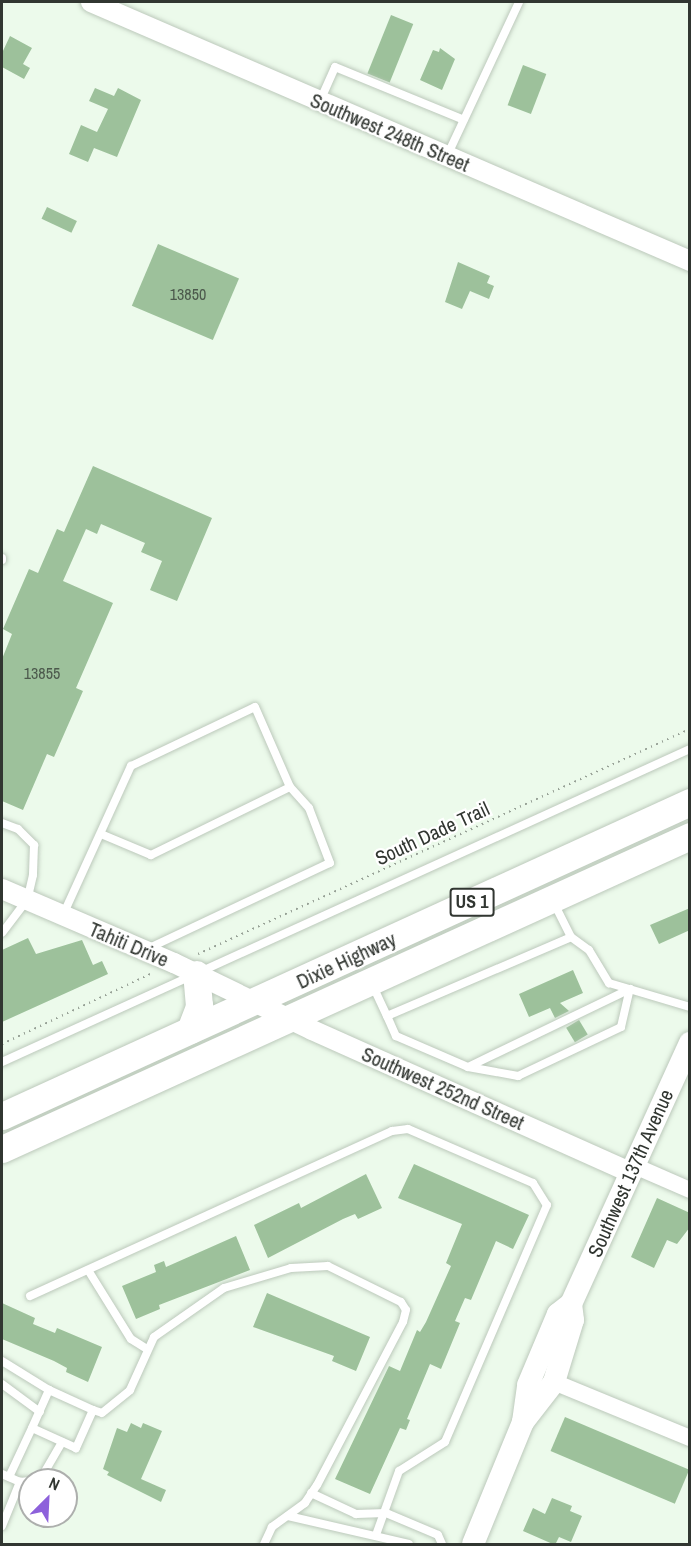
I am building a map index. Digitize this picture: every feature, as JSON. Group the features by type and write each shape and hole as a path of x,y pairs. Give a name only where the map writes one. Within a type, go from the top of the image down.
{"highway":[{"name":"Dixie Highway","path":"2,1116 690,802"},
{"path":"551,898 560,880 569,873 670,828 690,810"},
{"name":"Dixie Highway","path":"2,1149 690,836"},
{"path":"190,1030 200,1006 194,965"}],"main road":[{"name":"Southwest 137th Avenue","path":"523,1422 554,1382 573,1320 572,1304 690,1043"},
{"name":"Southwest 137th Avenue","path":"473,1545 523,1422 532,1375 558,1314 572,1304"}],"street":[{"name":"Southwest 248th Street","path":"91,2 690,261"},
{"name":"Tahiti Drive","path":"2,889 144,950 194,965 255,1001"},
{"name":"Southwest 252nd Street","path":"255,1001 287,1018 634,1169 690,1190"},
{"path":"554,1382 690,1438"}],"lane":[{"path":"447,157 519,2"},
{"path":"319,102 335,66 464,120"},
{"path":"63,915 130,766 255,707 290,787 309,808 330,863 144,950"},
{"path":"2,1062 194,965 690,749"},
{"path":"101,834 150,855 290,787"},
{"path":"2,823 18,829 34,845 33,875 27,900 2,933"},
{"path":"551,898 571,937 589,950 609,983 690,1007"},
{"path":"387,1016 571,937"},
{"path":"370,981 396,1036 468,1067 518,1076 621,1027 630,989"},
{"path":"468,1067 630,989"},
{"path":"30,1296 392,1131 408,1129 533,1183 547,1205 445,1442 399,1471 392,1482 386,1513 376,1534"},
{"path":"2,1361 49,1390 102,1413 130,1390 147,1349 164,1328 224,1288 291,1268 328,1266 401,1302 406,1310 403,1322 311,1493 288,1516 272,1527 264,1545"},
{"path":"88,1270 131,1339 147,1349"},
{"path":"2,1384 40,1412"},
{"path":"5,1476 32,1428 49,1390"},
{"path":"32,1428 76,1448 93,1410"},
{"path":"47,1468 62,1442"},
{"path":"2,1526 18,1487"},
{"path":"311,1493 356,1514 386,1513 438,1534 442,1545"},
{"path":"288,1516 343,1532 376,1534 409,1545"}],"path":[{"name":"South Dade Trail","path":"194,965 690,729"},
{"path":"2,1044 154,971"}],"building":[{"path":"391,15 413,24 390,82 367,73"},
{"path":"10,36 32,48 23,64 30,68 24,79 2,67 2,53"},
{"path":"440,48 455,59 442,90 420,80 433,50 439,52"},
{"path":"523,65 546,74 531,114 508,105"},
{"path":"95,88 114,96 118,88 141,100 117,157 94,148 88,162 69,154 81,125 97,132 108,109 89,101"},
{"path":"47,207 77,221 71,233 42,219"},
{"path":"158,244 239,278 213,340 132,306"},
{"path":"458,262 490,276 487,283 494,286 489,299 470,291 462,309 445,302"},
{"path":"93,466 212,518 177,601 150,590 162,561 141,552 145,543 101,524 97,534 86,529 63,581 113,603 76,688 83,691 54,757 47,754 23,810 2,801 2,659 12,634 3,629 29,569 38,573 57,529 64,532"},
{"path":"690,908 690,930 659,944 650,925"},
{"path":"28,938 36,954 82,940 93,965 102,961 108,974 2,1022 2,950"},
{"path":"573,970 583,993 560,1003 569,1011 555,1018 550,1008 529,1017 519,994"},
{"path":"579,1020 588,1035 575,1042 566,1028"},
{"path":"414,1164 529,1215 513,1249 496,1241 471,1300 465,1298 455,1321 460,1323 441,1369 430,1364 407,1419 410,1420 406,1430 400,1428 370,1494 335,1479 389,1366 400,1371 417,1330 420,1332 426,1322 451,1266 446,1263 462,1224 398,1198"},
{"path":"366,1174 382,1208 358,1219 355,1214 343,1219 268,1258 254,1225 299,1203 301,1208"},
{"path":"657,1198 690,1213 690,1227 677,1244 667,1240 654,1268 631,1257"},
{"path":"236,1236 250,1270 159,1305 160,1309 136,1319 122,1286 156,1272 154,1265 164,1261 166,1267"},
{"path":"267,1293 370,1337 356,1371 332,1361 334,1356 253,1327"},
{"path":"2,1303 35,1318 33,1324 55,1333 57,1328 102,1347 88,1382 66,1372 67,1368 54,1361 2,1339"},
{"path":"565,1417 689,1470 675,1504 551,1451"},
{"path":"131,1423 141,1428 143,1423 162,1431 141,1479 166,1490 161,1502 107,1475 109,1472 103,1469 117,1428 127,1432"},
{"path":"552,1498 572,1506 570,1511 582,1516 571,1542 559,1537 555,1545 523,1531 533,1508 545,1514"}]}
